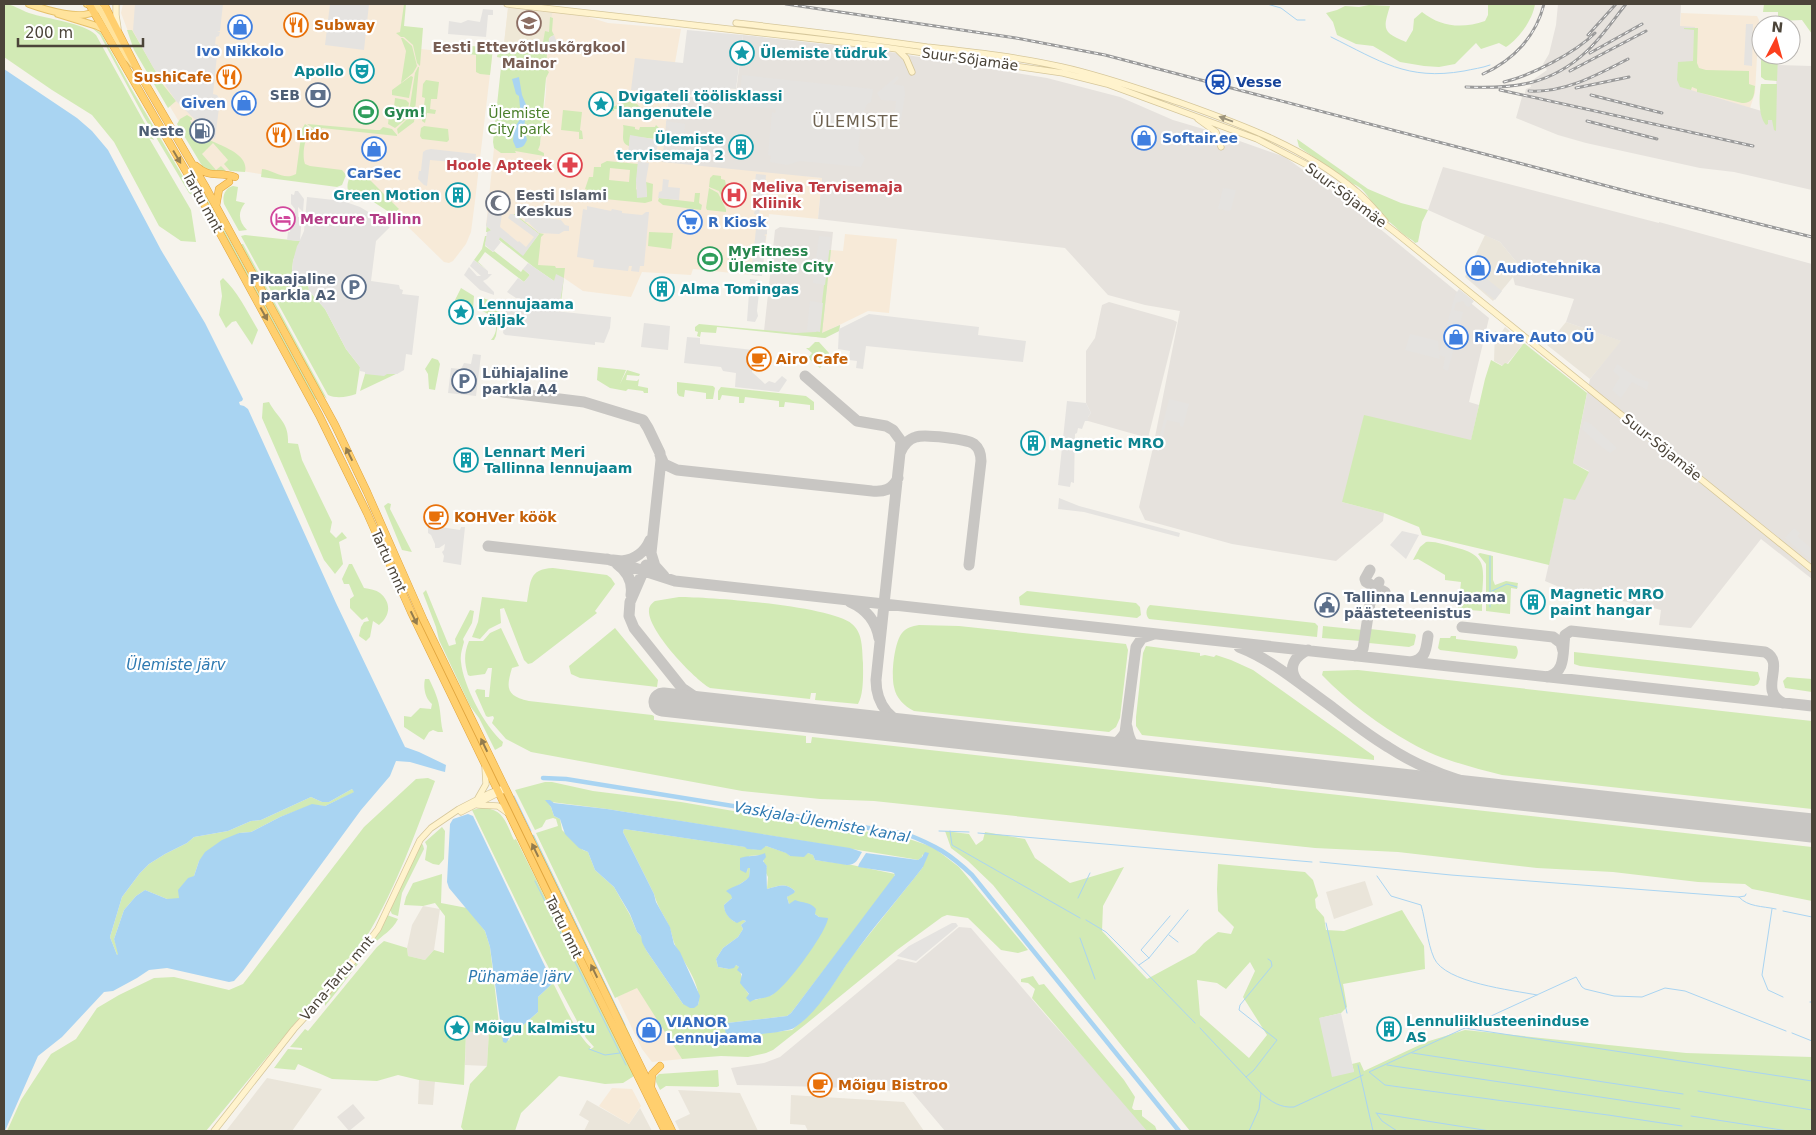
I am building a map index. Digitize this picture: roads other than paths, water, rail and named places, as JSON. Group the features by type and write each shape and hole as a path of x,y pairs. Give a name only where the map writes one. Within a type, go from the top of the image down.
{"highway":[{"name":"Tartu mnt","path":"89,4 100,7 118,30 138,71 205,186 338,433 367,492 501,791 672,1131"},
{"name":"Tartu mnt","path":"100,7 105,31 200,196 327,431 377,535 411,612 483,760 501,791 510,815 665,1131"},
{"path":"190,160 205,173 228,174 232,179 219,189 216,206"},
{"path":"191,180 198,185 205,186"},
{"path":"200,196 201,190 205,186"},
{"path":"651,1088 651,1075 660,1066"}],"main road":[{"path":"29,4 78,16 100,7 126,57 138,71"},
{"path":"116,4 118,30"},
{"name":"Suur-Sõjamäe","path":"507,4 884,40 1028,60 1063,67 1108,79 1228,119 1258,132 1322,165 1362,197 1395,232"},
{"path":"51,10 68,18 97,26 105,31"},
{"name":"Suur-Sõjamäe","path":"736,26 1063,73 1107,84 1192,114 1250,135 1288,154 1309,166 1395,232 1812,569"},
{"path":"896,49 906,58 912,72"},
{"path":"1192,114 1216,132 1221,147"},
{"path":"1357,203 1362,197"},
{"path":"477,799 486,784 483,760"},
{"name":"Vana-Tartu mnt","path":"214,1131 294,1029 336,984 366,945 386,911 416,846 426,832 477,799 501,791"},
{"name":"Vana-Tartu mnt","path":"445,818 474,806 501,791"},
{"path":"474,806 498,806 510,815"}],"water":[{"name":"Ülemiste järv","path":"4,69 77,118 92,131 108,150 161,250 205,323 243,399 239,402 240,405 248,409 336,603 405,747 446,765 445,772 410,762 396,761 390,776 361,810 234,981 229,982 167,968 149,970 113,991 104,992 62,1037 38,1056 5,1131","holes":["352,789 354,792 325,806 312,804 280,817 251,832 239,833 222,840 205,852 199,861 194,876 188,878 178,890 179,898 167,899 145,890 136,896 124,910 114,939 117,955 110,937 122,897 149,864 187,843 194,837 228,831 251,821 261,820 311,797 322,802 329,802"]},
{"path":"519,77 522,95 527,107 525,132 527,140 523,146 516,148 513,141 514,128 521,118 519,96 516,94 512,79"},
{"path":"545,800 550,800 554,803 607,809 850,848 862,852 855,863 847,865 815,860 813,855 808,853 804,857 790,856 766,846 761,850 747,849 745,847 624,829 623,832 670,927 674,944 680,952 700,996 698,1005 690,1008 683,1004 646,950 630,914 614,887 595,870 588,852 579,848 565,834 560,819 554,816 551,807"},
{"name":"Pühamäe järv","path":"468,814 473,816 553,983 538,997 538,1012 521,1027 517,1034 510,1037 506,1043 503,1042 490,947 485,931 449,888 447,882 450,824 453,819"},
{"path":"925,852 929,853 923,867 860,945 812,1013 790,1030 749,1035 726,1035 727,1023 787,1016 791,1013 895,875 891,872 858,867 866,853 918,860"},
{"path":"765,853 766,857 763,861 767,866 767,889 788,886 795,891 787,897 789,904 795,900 809,904 816,909 815,914 819,917 828,918 821,935 813,947 778,991 772,995 750,1002 746,998 749,994 740,983 742,974 737,970 739,967 736,965 734,968 729,969 718,967 716,959 723,948 738,937 743,929 741,925 746,921 743,920 737,923 728,916 724,908 724,905 732,898 726,891 749,877 750,868 748,868 746,873 740,870 740,858"}],"waterway":[{"path":"1267,4 1281,8 1297,20 1305,20"},
{"path":"1331,37 1380,61 1410,71 1444,73 1490,65"},
{"path":"1490,556 1490,607"},
{"path":"1492,591 1507,584 1517,587"},
{"name":"Vaskjala-Ülemiste kanal","path":"543,778 566,779 906,834 934,846 972,875 1179,1131"},
{"path":"514,796 531,831"},
{"path":"939,831 969,832"},
{"path":"950,831 952,845 1080,918"},
{"path":"978,833 1312,862"},
{"path":"533,835 625,1025"},
{"path":"1320,862 1451,875 1739,897 1747,903 1776,909"},
{"path":"1078,898 1090,873"},
{"path":"1377,876 1391,896 1421,905 1432,952 1441,967 1451,974 1480,984 1537,995"},
{"path":"535,881 626,1065"},
{"path":"1739,897 1746,894"},
{"path":"1772,909 1762,975 1768,990 1783,997"},
{"path":"1139,965 1149,958 1188,910"},
{"path":"1783,911 1812,917"},
{"path":"1149,958 1141,950 1170,916"},
{"path":"1086,920 1106,932 1195,1023"},
{"path":"1326,923 1347,1013"},
{"path":"1169,935 1178,942"},
{"path":"1080,938 1095,979"},
{"path":"1249,1131 1259,1109 1261,1093 1246,1077 1254,1070 1277,1040 1239,1010 1240,1005 1272,966 1271,961 1268,959"},
{"path":"1682,1126 1385,1085 1369,1072 1576,977 1585,989 1614,996 1642,997 1665,988 1685,991 1786,1031"},
{"path":"1200,1028 1246,1077"},
{"path":"1464,1028 1812,1081"},
{"path":"1792,1033 1812,1041"},
{"path":"589,1049 605,1055 620,1053"},
{"path":"1412,1053 1683,1094"},
{"path":"1358,1065 1373,1131"},
{"path":"1387,1065 1680,1109"},
{"path":"1261,1093 1276,1104 1294,1107 1363,1075"},
{"path":"1698,1091 1812,1110"},
{"path":"1376,1113 1490,1131"},
{"path":"1377,1114 1382,1121 1397,1131"},
{"path":"1691,1116 1788,1131"}],"railway":[{"path":"786,4 1016,38 1105,55 1630,192 1812,237"},
{"path":"1483,74 1504,62 1522,46 1535,26 1544,4"},
{"path":"1588,35 1616,4"},
{"path":"1466,87 1516,85 1546,78 1560,71 1592,46 1626,4"},
{"path":"1590,53 1642,24"},
{"path":"1570,71 1646,31"},
{"path":"1504,82 1552,62 1576,48 1595,33"},
{"path":"1529,91 1542,91 1568,86 1593,77 1628,59"},
{"path":"1576,88 1629,77"},
{"path":"1500,90 1753,146"},
{"path":"1591,95 1662,113"},
{"path":"1587,121 1657,139"}],"place":[{"name":"Eesti Ettevõtluskõrgkool Mainor","path":"529,23"},
{"name":"Subway","path":"296,25"},
{"name":"Ivo Nikkolo","path":"240,27"},
{"name":"Ülemiste tüdruk","path":"742,53"},
{"name":"Apollo","path":"362,71"},
{"name":"SushiCafe","path":"229,77"},
{"name":"Vesse","path":"1218,82"},
{"name":"SEB","path":"318,95"},
{"name":"Given","path":"244,103"},
{"name":"Dvigateli töölisklassi langenutele","path":"601,104"},
{"name":"Gym!","path":"366,112"},
{"name":"Neste","path":"202,131"},
{"name":"Lido","path":"279,135"},
{"name":"Softair.ee","path":"1144,138"},
{"name":"Ülemiste tervisemaja 2","path":"741,147"},
{"name":"CarSec","path":"374,149"},
{"name":"Hoole Apteek","path":"570,165"},
{"name":"Green Motion","path":"458,195"},
{"name":"Meliva Tervisemaja Kliinik","path":"734,195"},
{"name":"Eesti Islami Keskus","path":"498,203"},
{"name":"Mercure Tallinn","path":"283,219"},
{"name":"R Kiosk","path":"690,222"},
{"name":"MyFitness Ülemiste City","path":"710,259"},
{"name":"Audiotehnika","path":"1478,268"},
{"name":"Pikaajaline parkla A2","path":"354,287"},
{"name":"Alma Tomingas","path":"662,289"},
{"name":"Lennujaama väljak","path":"461,312"},
{"name":"Rivare Auto OÜ","path":"1456,337"},
{"name":"Airo Cafe","path":"759,359"},
{"name":"Lühiajaline parkla A4","path":"464,381"},
{"name":"Magnetic MRO","path":"1033,443"},
{"name":"Lennart Meri Tallinna lennujaam","path":"466,460"},
{"name":"KOHVer köök","path":"436,517"},
{"name":"Magnetic MRO paint hangar","path":"1533,602"},
{"name":"Tallinna Lennujaama päästeteenistus","path":"1327,605"},
{"name":"Mõigu kalmistu","path":"457,1028"},
{"name":"Lennuliiklusteeninduse AS","path":"1389,1029"},
{"name":"VIANOR Lennujaama","path":"649,1030"},
{"name":"Mõigu Bistroo","path":"820,1085"}],"district":[{"name":"ÜLEMISTE","path":"856,121"}],"park label":[{"name":"Ülemiste City park","path":"519,122"}]}
